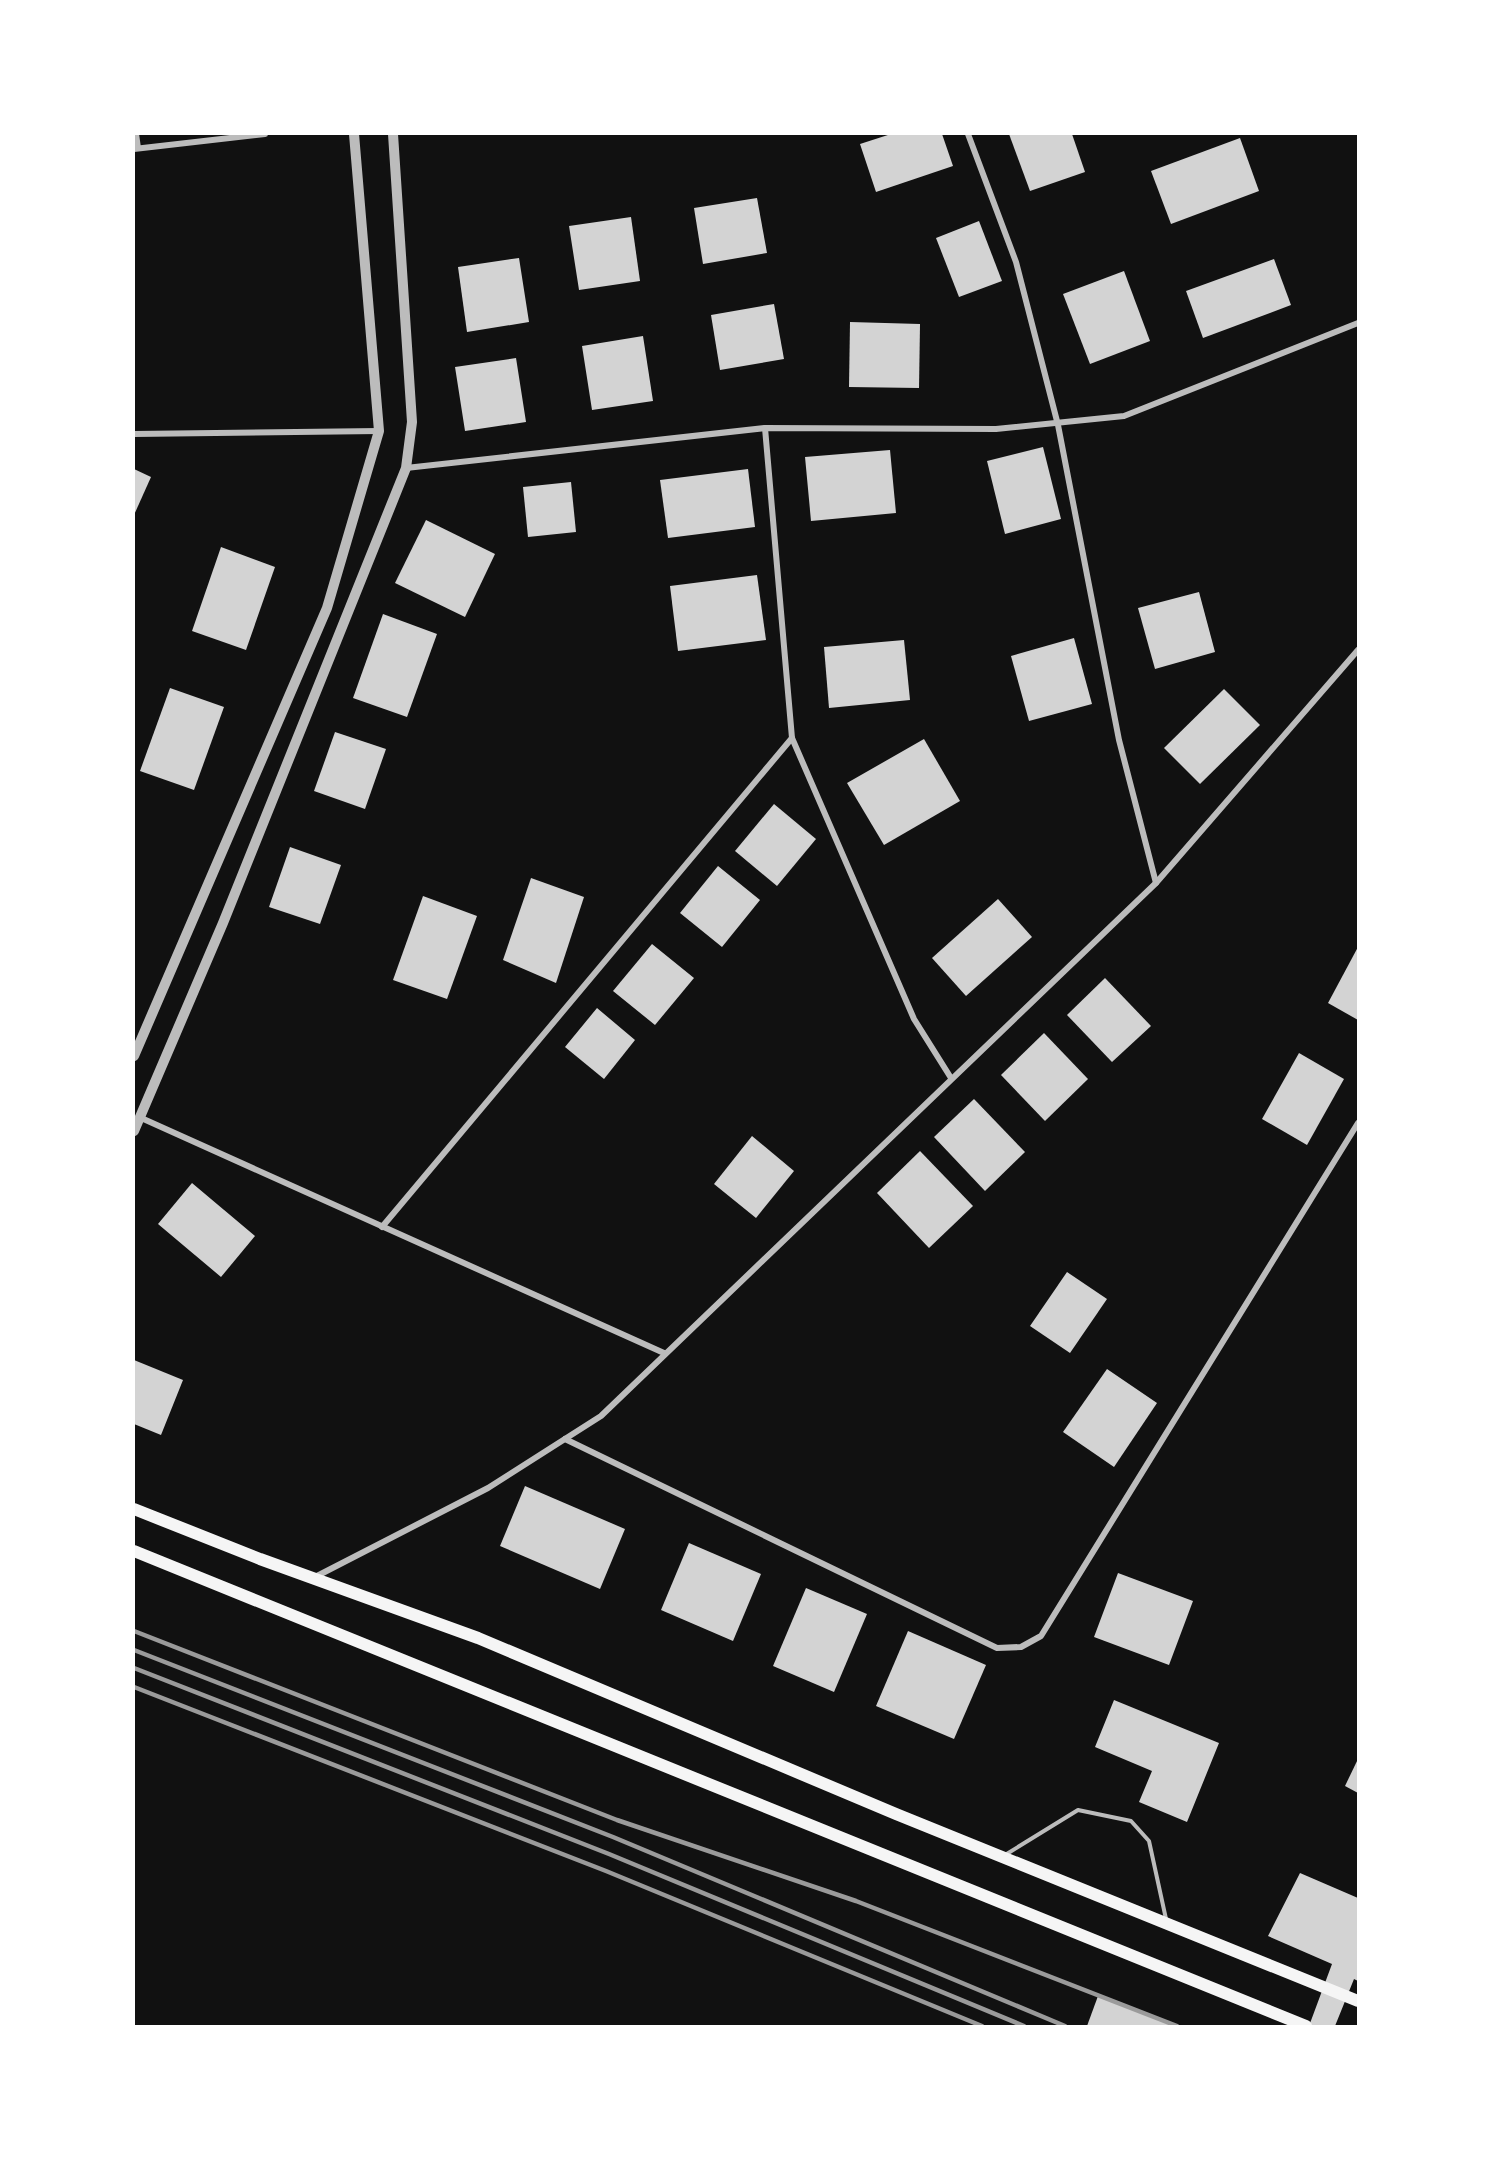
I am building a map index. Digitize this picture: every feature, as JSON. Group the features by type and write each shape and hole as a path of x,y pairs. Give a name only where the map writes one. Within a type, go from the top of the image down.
{"main road":[{"path":"134,1509 312,1578 478,1638 1002,1857 1359,2001"},
{"path":"134,1551 1306,2026"}],"street":[{"path":"136,134 136,148 265,134"},
{"path":"134,1056 327,608 379,431 354,134"},
{"path":"134,1131 227,912 406,468 412,422 393,134"},
{"path":"968,134 1016,262 1058,425 1119,740 1156,883"},
{"path":"406,468 765,428 996,429 1058,425 1124,416 1359,323"},
{"path":"765,428 792,738 914,1018 951,1078"},
{"path":"134,434 379,431"},
{"path":"312,1578 488,1488 601,1416 664,1353 1156,883 1359,650"},
{"path":"382,1227 792,738"},
{"path":"140,1117 664,1353"},
{"path":"565,1439 997,1648 1021,1647 1041,1636 1359,1123"}],"lane":[{"path":"1002,1857 1078,1810 1131,1821 1149,1841 1167,1923"}],"building":[{"path":"891,134 942,134 953,166 876,192 860,144"},
{"path":"1009,134 1072,134 1085,172 1030,191"},
{"path":"1240,138 1259,191 1171,224 1151,171"},
{"path":"757,198 767,253 703,264 694,208"},
{"path":"631,217 640,281 579,290 569,226"},
{"path":"979,221 1002,281 959,297 936,238"},
{"path":"519,258 529,322 467,332 458,267"},
{"path":"1274,259 1291,305 1203,338 1186,291"},
{"path":"1124,271 1150,341 1090,364 1063,294"},
{"path":"774,304 784,359 720,370 711,315"},
{"path":"850,322 920,324 919,388 849,387"},
{"path":"643,336 653,401 592,410 582,346"},
{"path":"516,358 526,422 465,431 455,367"},
{"path":"1043,447 1061,519 1005,534 987,461"},
{"path":"890,450 896,513 811,521 805,457"},
{"path":"134,469 151,477 134,515"},
{"path":"748,469 755,527 668,538 660,480"},
{"path":"571,482 576,532 528,537 523,487"},
{"path":"426,520 495,554 465,617 395,583"},
{"path":"221,547 275,567 246,650 192,631"},
{"path":"757,575 766,640 678,651 670,586"},
{"path":"1199,592 1215,652 1155,669 1138,608"},
{"path":"383,614 437,634 407,717 353,698"},
{"path":"1074,638 1092,704 1029,721 1011,656"},
{"path":"904,640 910,700 829,708 824,647"},
{"path":"170,688 224,707 194,790 140,771"},
{"path":"1224,689 1260,725 1200,784 1164,748"},
{"path":"335,732 386,749 365,809 314,791"},
{"path":"924,739 960,801 884,845 847,783"},
{"path":"774,804 816,839 777,886 735,851"},
{"path":"290,847 341,865 320,924 269,907"},
{"path":"718,866 760,900 722,947 680,913"},
{"path":"531,878 584,897 556,983 503,960"},
{"path":"423,896 477,916 447,999 393,980"},
{"path":"998,899 1032,937 966,996 932,958"},
{"path":"652,944 694,978 655,1025 613,991"},
{"path":"1358,947 1358,1020 1328,1003"},
{"path":"1105,978 1151,1026 1112,1062 1067,1015"},
{"path":"597,1008 635,1040 604,1079 565,1047"},
{"path":"1044,1033 1088,1079 1045,1121 1001,1075"},
{"path":"1299,1053 1344,1079 1307,1145 1262,1119"},
{"path":"974,1099 1025,1152 985,1191 934,1137"},
{"path":"752,1136 794,1171 756,1218 714,1184"},
{"path":"920,1151 973,1206 929,1248 877,1193"},
{"path":"192,1183 255,1236 221,1277 158,1224"},
{"path":"1067,1272 1107,1299 1070,1353 1030,1326"},
{"path":"134,1360 183,1380 161,1435 134,1424"},
{"path":"1107,1369 1157,1403 1114,1467 1063,1432"},
{"path":"525,1486 625,1529 600,1589 500,1546"},
{"path":"689,1543 761,1574 733,1641 661,1610"},
{"path":"1118,1573 1193,1601 1169,1665 1094,1637"},
{"path":"806,1588 867,1614 834,1692 773,1666"},
{"path":"908,1631 986,1665 954,1739 876,1706"},
{"path":"1114,1700 1219,1743 1187,1822 1139,1802 1152,1771 1095,1747"},
{"path":"1358,1759 1358,1793 1345,1786"},
{"path":"1300,1873 1358,1898 1358,1981 1354,1979 1335,2026 1309,2026 1332,1964 1268,1936"},
{"path":"1098,1996 1177,2026 1087,2026"}],"railway":[{"path":"134,1631 617,1820 856,1901 1177,2026"},
{"path":"134,1650 613,1837 1065,2026"},
{"path":"134,1668 609,1854 1024,2026"},
{"path":"134,1687 606,1871 982,2026"}]}
